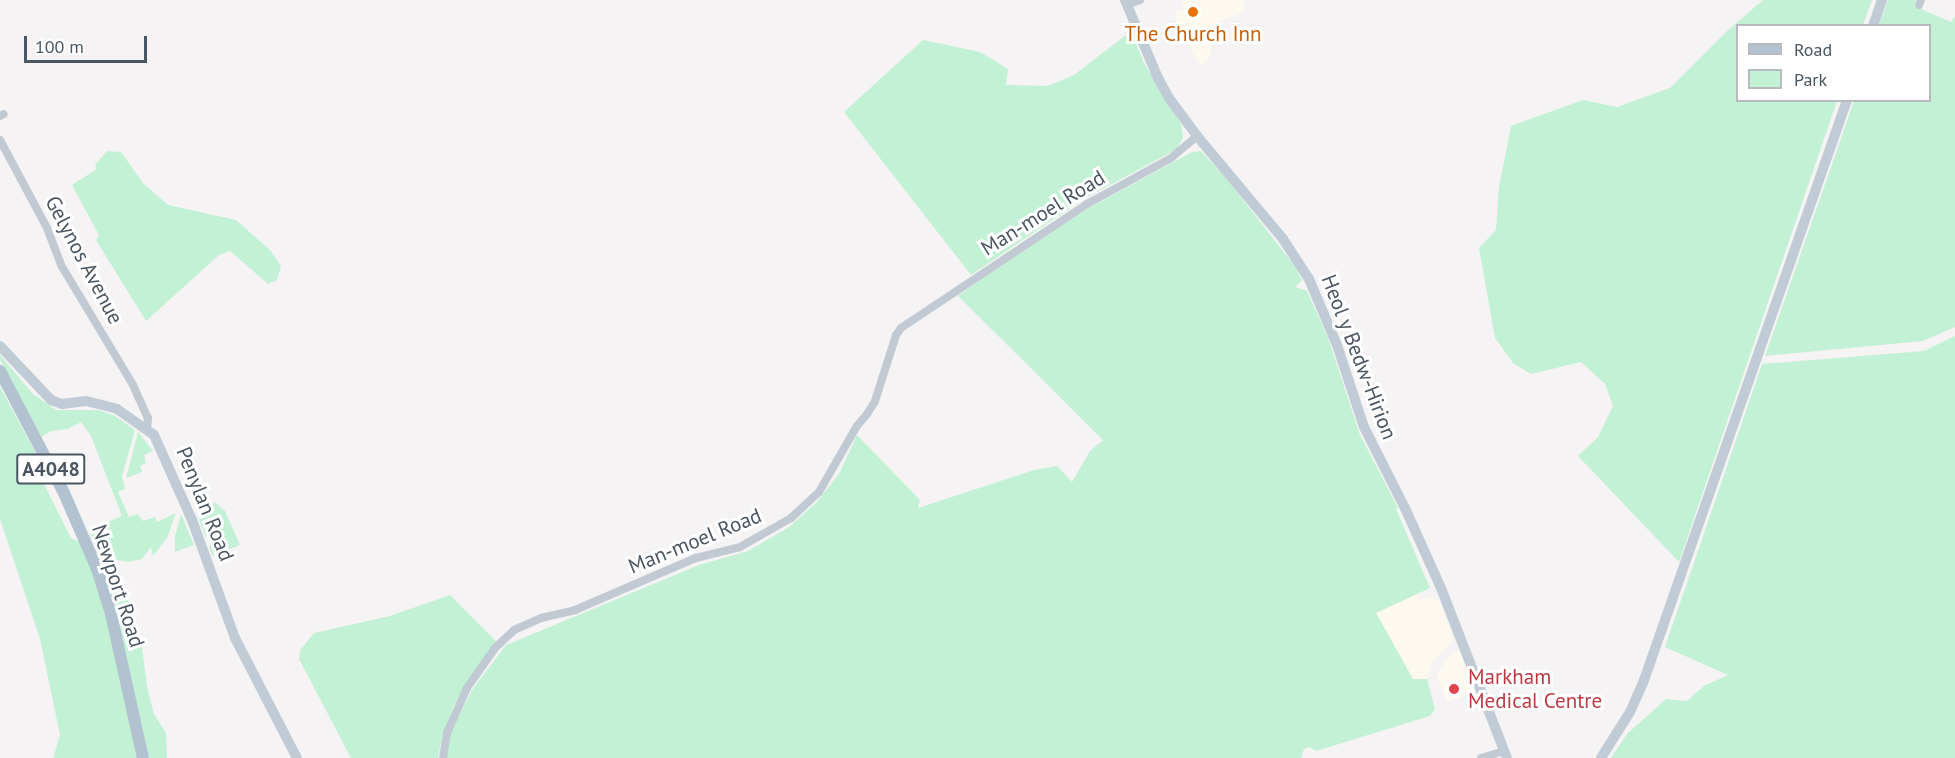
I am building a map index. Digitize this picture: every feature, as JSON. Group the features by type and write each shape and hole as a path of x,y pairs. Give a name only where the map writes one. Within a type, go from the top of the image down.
{"main road":[{"path":"1874,24 1882,0"},
{"name":"Heol y Bedw-Hirion","path":"1126,2 1158,78 1197,136 1283,239 1312,285 1337,345 1364,427 1405,508 1441,588 1505,754"},
{"path":"1601,758 1630,712 1643,683 1845,102"},
{"name":"Penylan Road","path":"0,346 51,400 62,404 86,401 117,409 147,429 158,441 192,520 235,638 297,758"},
{"name":"Newport Road","path":"0,371 64,493 97,569 113,624 143,758"}],"street":[{"path":"1126,2 1140,0"},
{"name":"Man-moel Road","path":"442,758 447,733 467,688 495,648 514,630 541,618 575,610 696,558 740,547 791,518 819,492 857,426 867,414 878,393 896,335 901,328 1087,204 1171,158 1197,136"},
{"name":"Gelynos Avenue","path":"0,140 47,228 61,265 133,386 148,418 147,429"},
{"path":"1481,758 1505,754"}],"shaded area":[{"path":"1183,0 1242,0 1246,11 1221,21 1207,62 1200,65 1176,22 1176,11 1183,10"},
{"path":"1417,594 1419,600 1430,598 1439,601 1453,639 1432,663 1427,679 1413,679 1376,612"},
{"path":"1460,650 1476,691 1447,702 1436,675 1450,654"}],"green space":[{"path":"1763,0 1872,0 1863,24 1736,24 1736,102 1837,102 1679,562 1578,456 1598,437 1613,406 1605,384 1581,362 1531,374 1513,363 1495,338 1479,248 1496,230 1499,187 1511,126 1583,100 1617,107 1670,88 1726,32"},
{"path":"1888,0 1916,0 1914,6 1951,22 1955,16 1955,327 1923,341 1765,356 1854,102 1931,102 1931,24 1879,24"},
{"path":"1131,31 1144,63 1181,124 1183,137 1177,149 1082,200 971,275 844,112 923,40 980,52 1008,69 1006,85 1048,86 1074,75"},
{"path":"107,151 121,152 143,183 168,205 236,220 270,250 281,266 277,280 268,284 230,251 219,255 146,321 96,240 99,235 72,185 97,169 95,165"},
{"path":"1201,151 1227,179 1296,268 1302,280 1295,287 1307,291 1328,338 1360,435 1398,508 1396,509 1430,588 1376,613 1413,679 1427,679 1435,709 1430,716 1316,751 1309,747 1304,749 1301,758 446,758 450,734 472,690 506,645 699,565 748,551 789,527 816,503 839,474 857,435 920,500 918,508 1034,470 1057,466 1072,482 1090,451 1103,440 958,296 1022,249 1089,208 1192,152"},
{"path":"1955,336 1955,758 1611,758 1627,734 1666,699 1687,701 1704,686 1728,675 1665,647 1762,364 1924,351"},
{"path":"0,355 33,394 56,410 98,410 115,416 135,430 122,476 125,489 118,492 129,517 138,514 143,521 155,517 157,522 176,513 167,538 153,556 151,547 142,559 129,562 116,560 141,640 147,687 154,714 166,733 167,758 147,758 118,619 89,530 122,516 91,436 81,422 68,429 51,431 41,437 0,360"},
{"path":"0,387 45,470 45,486 71,538 81,543 85,550 110,628 137,758 53,758 60,735 40,639 0,519"},
{"path":"138,432 153,451 144,455 146,463 140,466 142,472 126,478"},
{"path":"215,502 225,511 240,545 212,556 209,546 216,543 215,539 207,541 209,540 210,523 207,524 206,538 199,519"},
{"path":"181,514 194,545 175,552 175,536"},
{"path":"450,595 496,641 455,703 442,737 438,758 351,758 299,659 300,650 314,633 390,616"}],"place":[{"name":"The Church Inn","path":"1193,12"},
{"name":"Markham Medical Centre","path":"1454,689"}]}
